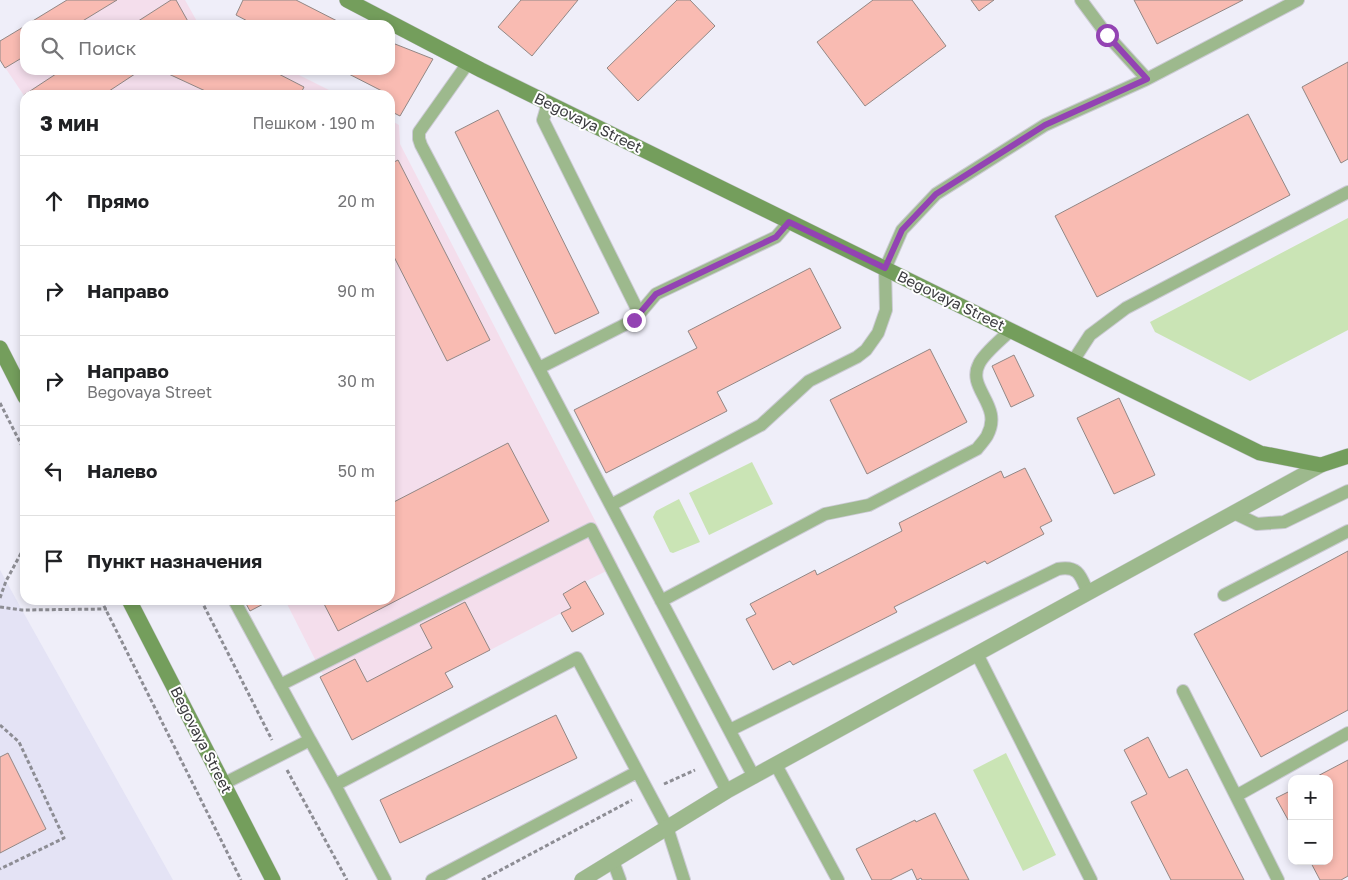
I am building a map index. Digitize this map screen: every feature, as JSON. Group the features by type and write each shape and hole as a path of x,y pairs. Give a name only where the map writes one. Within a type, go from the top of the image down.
{"street":[{"name":"Begovaya Street","path":"347,0 385,20"},
{"name":"Begovaya Street","path":"395,25 548,103 1260,453 1321,466"},
{"path":"0,348 20,387"},
{"path":"582,880 727,791 1321,466 1348,456"},
{"name":"Begovaya Street","path":"132,605 273,880"}],"lane":[{"path":"1081,0 1107,35 1147,79"},
{"path":"611,505 761,425 809,381 857,357 866,350 878,334 885,316 885,268 902,230 936,194 1045,125 1147,79 1298,0"},
{"path":"468,63 419,132 419,139 754,777"},
{"path":"548,103 543,120 639,313"},
{"path":"1073,361 1090,335 1126,308 1348,192"},
{"path":"539,368 634,320 656,294 776,237 789,222"},
{"path":"661,601 825,514 869,504 977,449 987,436 990,426 990,409 976,382 975,374 979,363 1010,330"},
{"path":"1234,513 1257,524 1284,522 1348,491"},
{"path":"280,685 591,529 727,791"},
{"path":"1224,596 1348,531"},
{"path":"730,730 1058,569 1067,567 1077,572 1088,593"},
{"path":"237,605 336,785 385,880"},
{"path":"977,654 1091,880"},
{"path":"336,785 577,658 667,828 684,880"},
{"path":"1183,691 1278,880"},
{"path":"1236,796 1348,733"},
{"path":"223,784 310,740"},
{"path":"776,764 838,880"},
{"path":"432,880 638,772"},
{"path":"613,861 620,880"}],"path":[{"path":"0,403 20,442"},
{"path":"0,598 20,555"},
{"path":"104,605 241,880"},
{"path":"204,605 275,747"},
{"path":"0,607 22,610 114,609"},
{"path":"0,726 19,742 64,838 0,869"},
{"path":"482,880 648,792 712,762"},
{"path":"284,765 348,880"}],"shaded area":[{"path":"67,0 185,0 196,20 34,20"},
{"path":"20,29 20,75 299,75 329,90 20,90 0,60 0,41"},
{"path":"395,123 399,125 400,144 618,565 563,593 571,608 446,673 453,687 352,740 320,677 323,675 288,605 395,605"},
{"path":"0,570 22,610 173,880 0,880"}],"green space":[{"path":"1348,218 1348,330 1250,381 1155,332 1150,322"},
{"path":"752,462 773,504 709,535 689,493"},
{"path":"679,499 700,542 673,553 670,552 653,517 656,511"},
{"path":"1006,753 1056,855 1023,871 973,770"}],"building":[{"path":"67,0 117,0 84,20 34,20"},
{"path":"171,0 176,0 187,20 140,20"},
{"path":"243,0 296,0 335,20 246,20 236,15"},
{"path":"521,0 578,0 532,56 498,27"},
{"path":"677,0 690,0 715,26 638,101 607,68"},
{"path":"873,0 912,0 946,46 865,106 817,42"},
{"path":"971,0 994,0 979,11"},
{"path":"1134,0 1243,0 1157,44"},
{"path":"20,29 20,59 5,68 0,60 0,41"},
{"path":"395,44 433,59 400,116 395,114 395,90 380,90 351,75 395,75"},
{"path":"1348,62 1348,159 1341,163 1302,87"},
{"path":"54,75 133,75 111,90 32,90"},
{"path":"171,75 281,75 304,87 302,90 203,90"},
{"path":"498,110 599,313 555,334 455,132"},
{"path":"1248,114 1290,195 1097,297 1055,216"},
{"path":"398,160 490,340 447,361 395,259 395,162"},
{"path":"810,268 841,328 717,392 727,411 606,473 574,410 697,348 688,331"},
{"path":"930,349 967,422 867,474 830,400"},
{"path":"1014,355 1034,396 1011,407 992,366"},
{"path":"1119,398 1155,475 1114,494 1077,418"},
{"path":"508,443 549,521 395,601 395,501"},
{"path":"1025,468 1052,521 1040,527 1044,534 987,564 985,561 894,607 897,612 793,665 790,661 773,670 746,619 756,614 750,604 815,570 817,575 902,531 899,523 1001,471 1004,478"},
{"path":"1348,551 1348,710 1261,757 1194,634"},
{"path":"585,581 604,614 572,632 561,613 571,608 563,594"},
{"path":"465,602 490,650 445,673 453,687 352,740 320,677 355,659 367,682 432,648 420,625"},
{"path":"247,605 261,605 250,611"},
{"path":"325,605 388,605 338,631"},
{"path":"556,715 577,758 400,843 380,800"},
{"path":"1148,737 1169,778 1187,769 1244,880 1171,880 1131,802 1147,794 1124,750"},
{"path":"8,753 46,829 0,853 0,757"},
{"path":"1348,760 1348,876 1341,880 1320,880 1312,865 1333,865 1333,775 1320,775"},
{"path":"1288,792 1288,820 1276,798"},
{"path":"935,813 969,880 922,880 921,878 917,880 912,869 890,880 872,880 856,849 915,820 916,822"}],"route":[{"path":"634,320 656,294 776,237 789,222 885,268 902,230 936,194 1045,125 1147,79 1107,35"}]}
